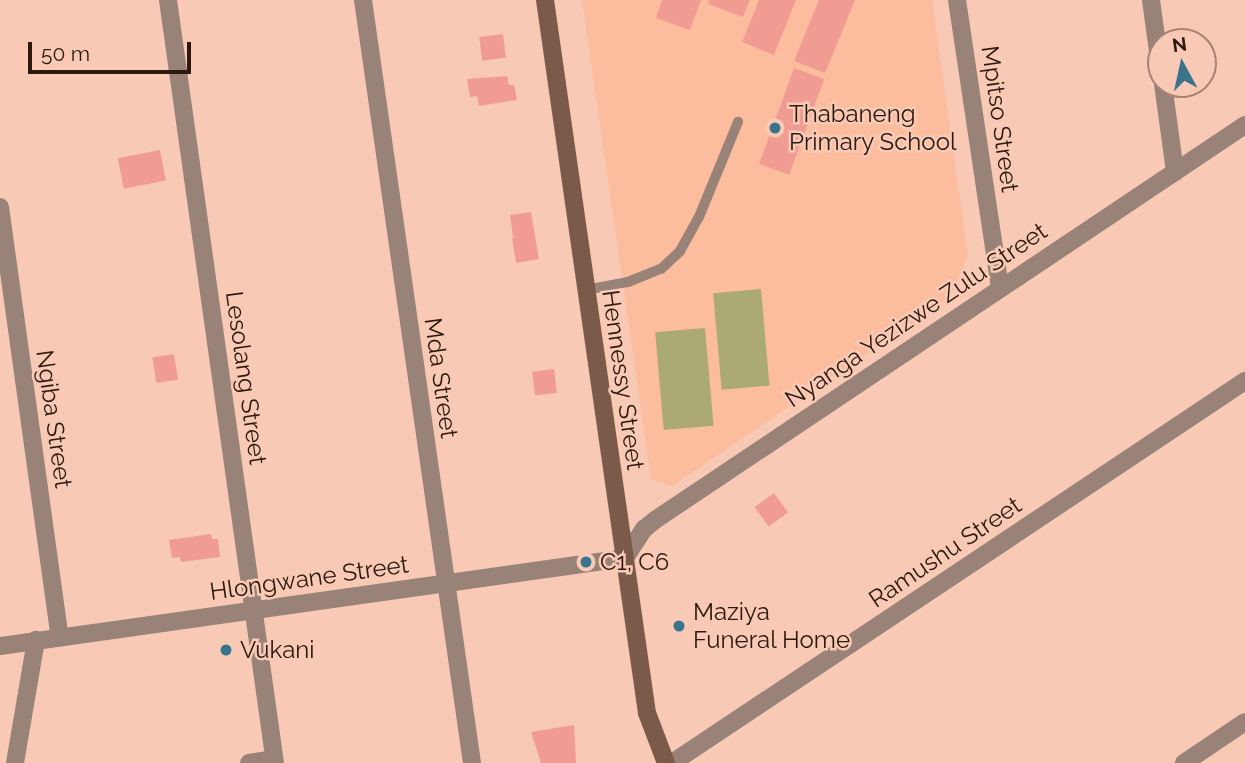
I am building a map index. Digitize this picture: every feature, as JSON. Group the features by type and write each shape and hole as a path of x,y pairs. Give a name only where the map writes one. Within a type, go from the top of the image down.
{"street":[{"name":"Lesolang Street","path":"168,0 275,761"},
{"name":"Mda Street","path":"363,0 472,763"},
{"name":"Hennessy Street","path":"545,0 647,713 666,763"},
{"name":"Mpitso Street","path":"957,0 1000,288"},
{"path":"1150,0 1154,28"},
{"path":"1165,98 1175,172"},
{"name":"Nyanga Yezizwe Zulu Street","path":"625,558 643,529 655,520 1245,125"},
{"name":"Ngiba Street","path":"0,207 60,637"},
{"name":"Ramushu Street","path":"672,763 1245,381"},
{"name":"Hlongwane Street","path":"0,646 625,558"},
{"path":"15,763 36,640"},
{"path":"1184,763 1245,722"},
{"path":"249,763 275,761"}],"lane":[{"path":"586,290 628,282 661,269 680,251 699,218 738,121"}],"shaded area":[{"name":"Thabaneng Primary School","path":"582,0 932,0 968,256 950,298 672,486 651,479"},
{"path":"761,289 769,386 722,390 713,293"},
{"path":"705,328 714,426 664,430 655,332"}],"building":[{"path":"662,0 701,0 690,30 656,18"},
{"path":"709,0 750,0 743,17 708,4"},
{"path":"759,0 796,0 774,55 742,42"},
{"path":"819,0 855,0 825,73 794,61"},
{"path":"503,34 506,58 482,61 479,37"},
{"path":"794,68 824,79 789,175 759,164"},
{"path":"507,76 509,85 514,85 517,100 479,106 477,96 470,97 467,79"},
{"path":"160,150 166,180 124,189 118,158"},
{"path":"531,212 539,259 516,263 512,238 521,236 513,237 510,215"},
{"path":"174,354 178,380 156,383 152,357"},
{"path":"554,369 557,393 535,396 532,372"},
{"path":"774,493 788,512 769,527 755,507"},
{"path":"211,534 212,539 218,539 220,557 181,562 180,557 172,558 169,540"},
{"path":"574,725 576,763 541,763 531,732"}],"place":[{"name":"Thabaneng Primary School","path":"775,128"},
{"name":"C1, C6","path":"586,562"},
{"name":"Maziya Funeral Home","path":"679,626"},
{"name":"Vukani","path":"226,650"}]}
